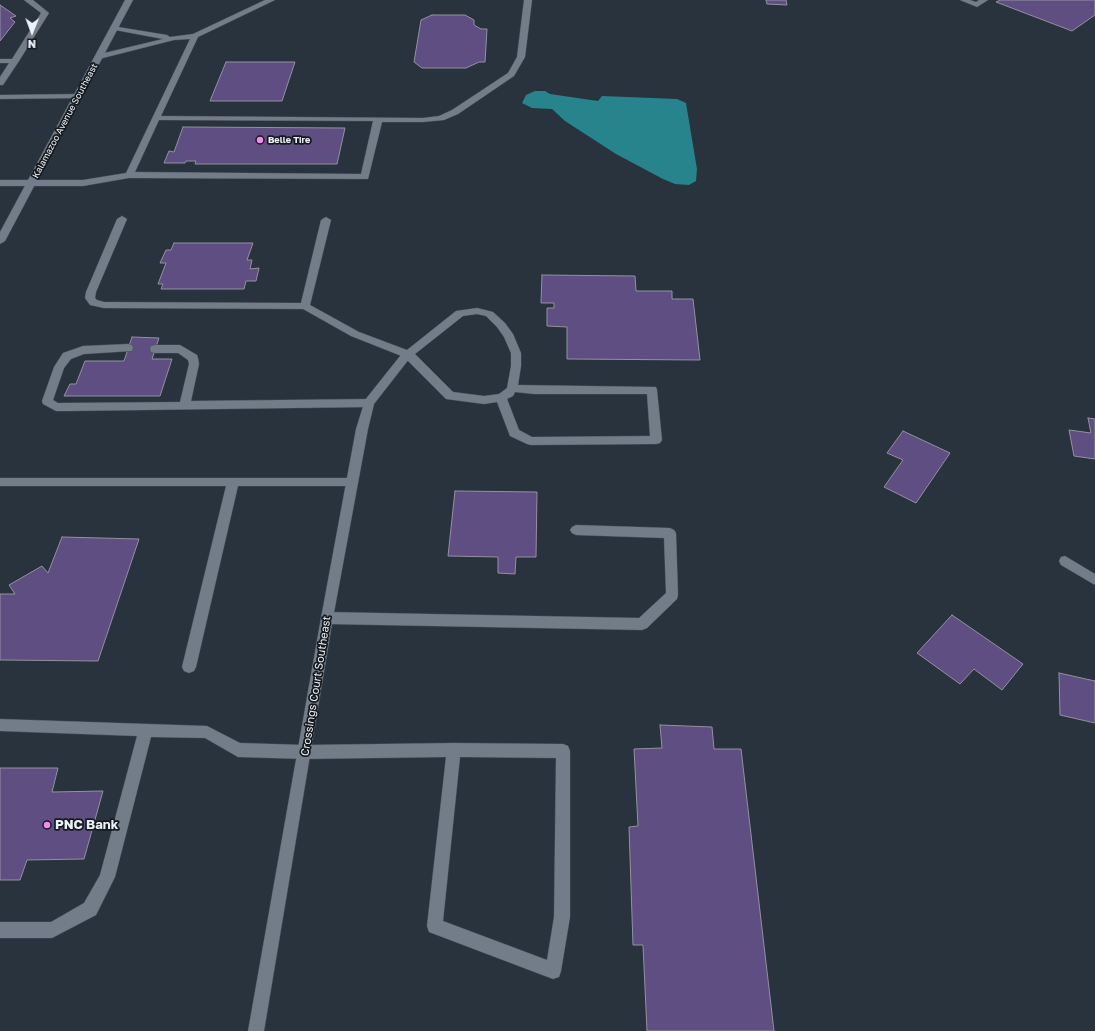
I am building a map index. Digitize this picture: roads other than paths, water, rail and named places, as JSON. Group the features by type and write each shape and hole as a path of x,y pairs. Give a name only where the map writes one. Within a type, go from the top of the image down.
{"street":[{"path":"0,83 45,13 28,0"},
{"name":"Kalamazoo Avenue Southeast","path":"0,241 129,0"},
{"path":"99,57 174,38 195,36 271,0"},
{"path":"156,118 423,120 440,118 455,112 511,74 521,57 528,0"},
{"path":"964,0 977,5 984,0"},
{"path":"115,28 174,38"},
{"path":"129,175 195,36"},
{"path":"0,61 14,61"},
{"path":"0,97 78,96"},
{"path":"0,182 83,183 129,175 365,177 378,119"},
{"path":"122,218 91,292 90,298 94,303 104,305 305,306 355,334 408,354 450,396 484,400 501,398 509,393 512,388 516,366 516,353 509,336 501,325 489,314 477,311 460,313 436,330 408,354"},
{"path":"305,306 326,220"},
{"path":"128,348 83,350 67,356 59,367 47,401 56,407 369,403"},
{"path":"155,349 180,349 193,358 194,364 184,406"},
{"name":"Crossings Court Southeast","path":"256,1031 327,618 362,429 369,403 408,354"},
{"path":"501,398 514,433 531,441 656,440 652,390 534,390 512,388"},
{"path":"0,482 351,482"},
{"path":"189,666 233,482"},
{"path":"327,618 642,624 672,595 670,533 576,530"},
{"path":"1065,561 1095,580"},
{"path":"0,725 207,732 238,750 305,752 454,750 563,751 562,917 554,971 434,926 454,750"},
{"path":"0,930 52,930 90,909 108,877 146,730"}],"water":[{"path":"535,91 545,91 550,94 598,101 602,96 677,99 686,103 697,169 696,181 689,185 675,184 663,179 616,154 565,121 552,109 532,108 522,103 526,95"}],"place":[{"name":"Belle Tire","path":"260,140"},
{"name":"PNC Bank","path":"47,825"}]}
